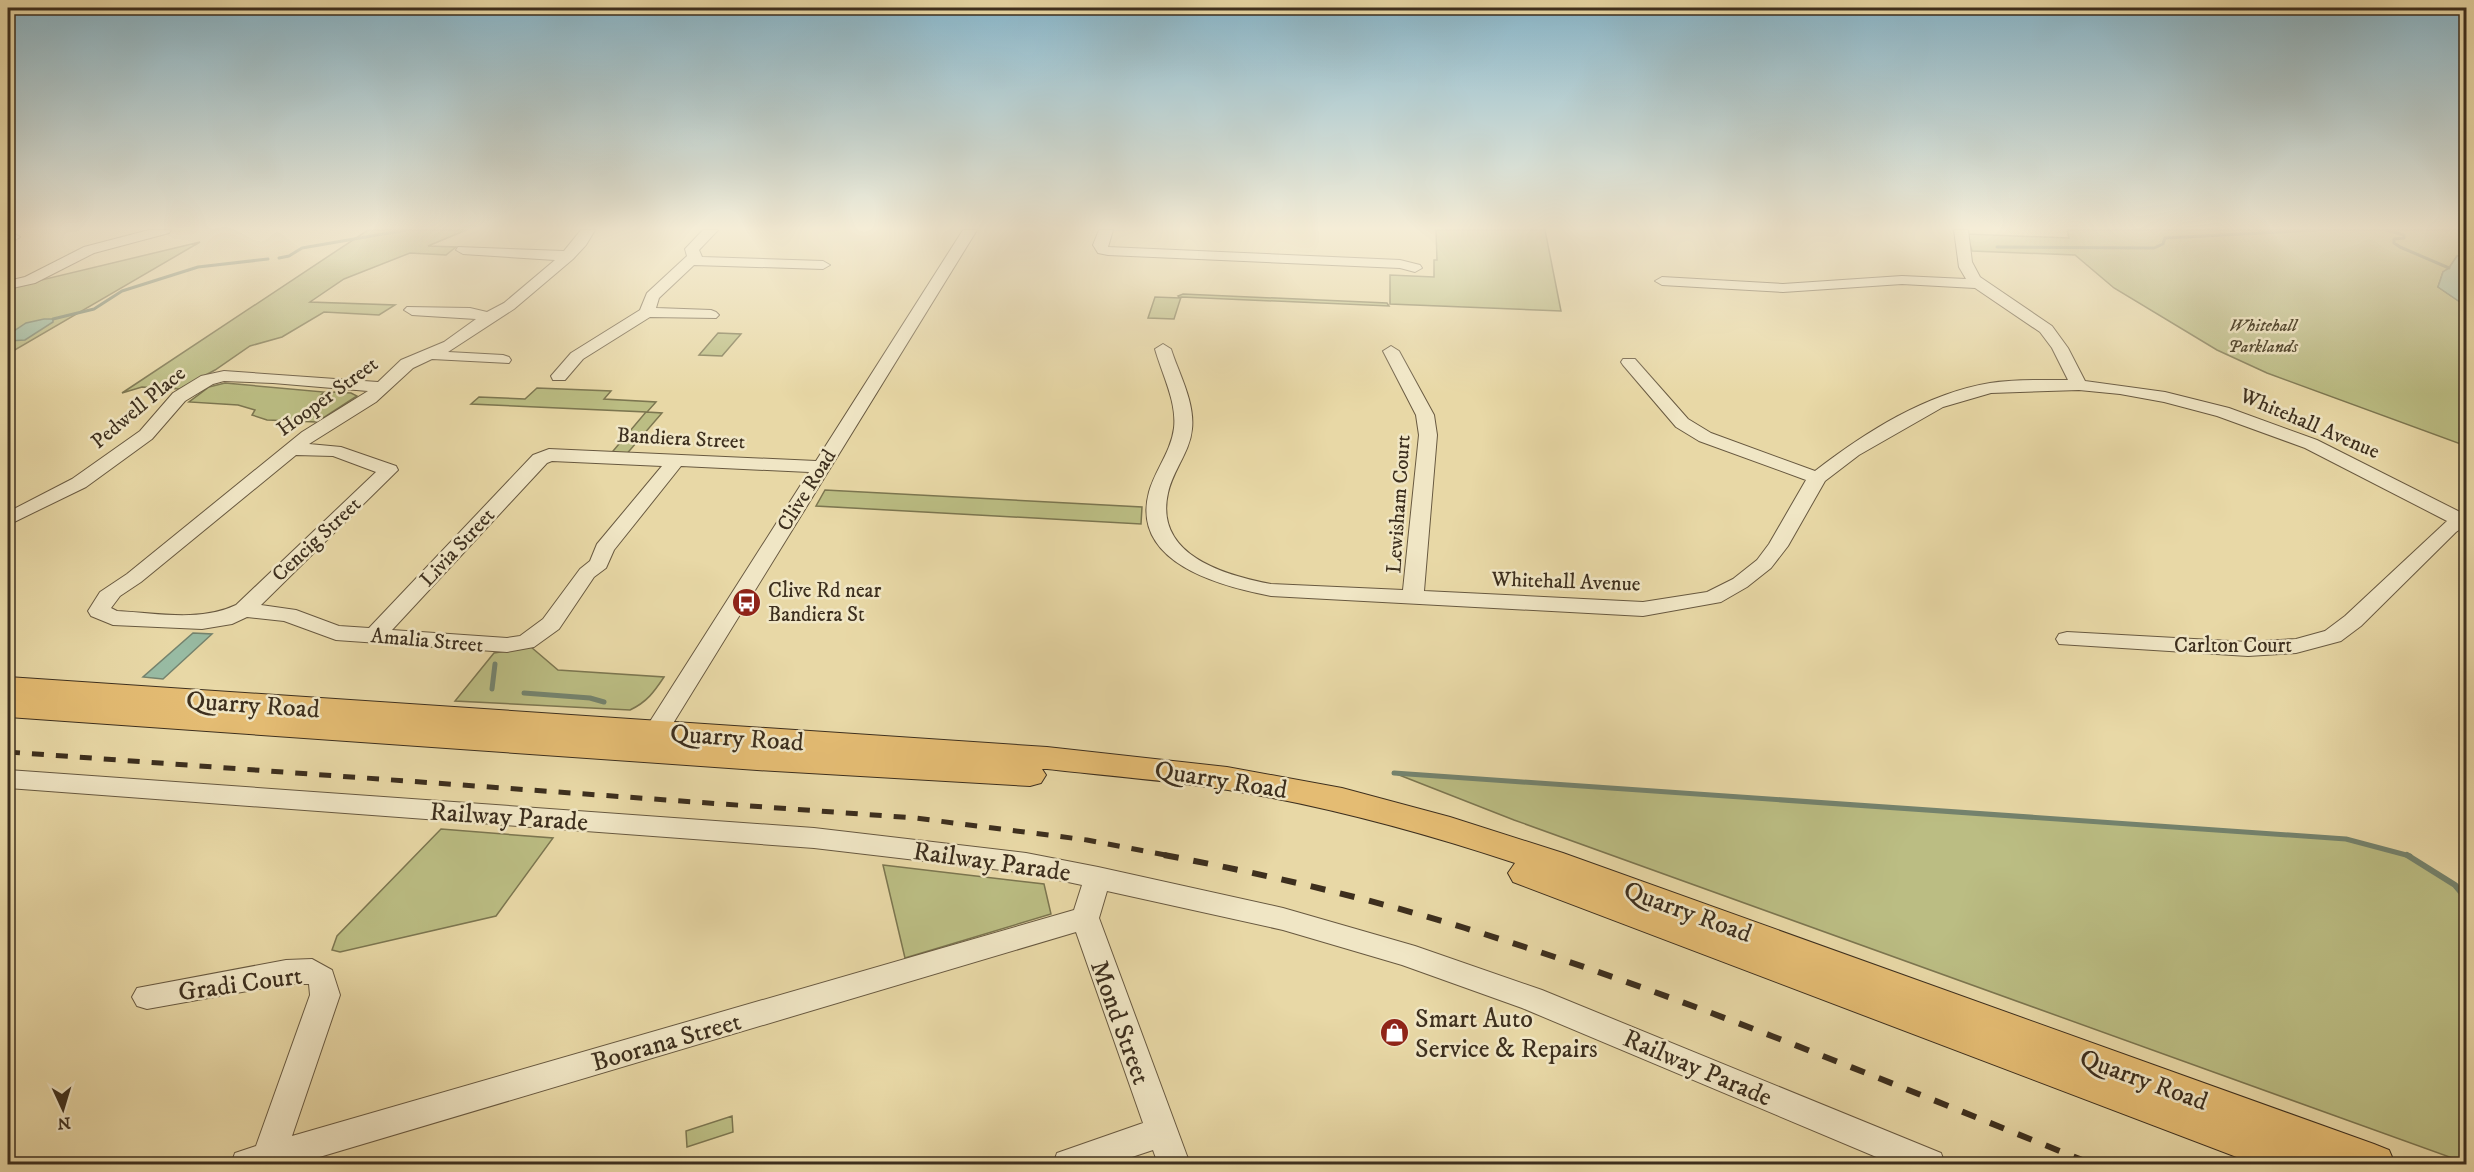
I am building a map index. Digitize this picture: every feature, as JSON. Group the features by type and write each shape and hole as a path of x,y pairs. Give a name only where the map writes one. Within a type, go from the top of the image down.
{"main road":[{"name":"Quarry Road","path":"8,687 359,721 649,741 1114,764 1227,778 1342,800 1551,861 2374,1164"},
{"name":"Quarry Road","path":"8,707 359,721"},
{"name":"Quarry Road","path":"649,741 1158,787 1297,809 1361,824 1425,841 1545,879 2306,1164"}],"street":[{"name":"Hooper Street","path":"99,611 100,604 108,596 134,578 293,449 370,398 407,364 461,339 489,316 509,306 534,285"},
{"path":"647,312 652,296 664,285"},
{"name":"Clive Road","path":"649,741 935,285"},
{"path":"1726,285 1783,288 1832,285"},
{"path":"1981,285 2047,329 2079,385"},
{"path":"412,310 489,316"},
{"path":"559,376 577,356 647,312 711,315"},
{"name":"Whitehall Avenue","path":"1163,349 1181,409 1183,427 1179,443 1159,491 1156,518 1162,534 1175,551 1196,567 1216,577 1248,586 1287,592 1642,609 1713,597 1740,583 1764,564 1778,546 1817,478 1852,451 1937,404 1961,395 1991,388 2079,385 2165,397 2272,428 2311,444 2464,521"},
{"name":"Lewisham Court","path":"1391,351 1425,415 1428,435 1413,597"},
{"path":"433,352 439,356 503,360"},
{"path":"1629,362 1682,423 1705,437 1817,478"},
{"name":"Pedwell Place","path":"8,519 79,483 146,435 179,397 207,380 224,376 381,387"},
{"name":"Cencig Street","path":"244,610 390,470 335,451 293,449"},
{"name":"Bandiera Street","path":"540,459 558,454 658,459 675,462 820,467"},
{"name":"Livia Street","path":"374,636 540,459"},
{"name":"Amalia Street","path":"99,611 104,616 113,618 202,622 224,619 244,610 288,615 336,633 494,645 526,642 551,624 587,573 599,564 604,548 675,462"},
{"name":"Carlton Court","path":"2067,639 2248,649 2296,646 2333,636 2353,621 2449,528 2464,521"},
{"name":"Railway Parade","path":"8,779 814,838 1026,863 1283,919 1405,954 1532,999 1929,1164"},
{"path":"1085,918 1098,878"},
{"name":"Mond Street","path":"1085,918 1174,1164"},
{"name":"Boorana Street","path":"257,1161 1085,918"},
{"name":"Gradi Court","path":"147,997 286,972 312,971 321,978 325,995 257,1161"},
{"path":"1070,1164 1161,1132"}],"green space":[{"path":"22,285 127,285 8,354 8,288"},
{"path":"285,285 336,285 310,302 395,305 379,315 324,312 282,337 250,346 215,370 180,389 142,387 122,393"},
{"path":"1390,285 1556,285 1561,311 1390,304"},
{"name":"Whitehall Parklands","path":"2110,285 2439,285 2438,287 2466,306 2466,446 2267,373 2217,350"},
{"path":"1183,294 1387,303 1389,306 1181,297 1174,319 1148,318 1155,297 1180,298 1178,296"},
{"path":"718,333 741,334 722,356 699,355"},
{"path":"225,383 324,392 321,395 330,395 334,392 351,393 357,396 317,422 267,420 252,415 255,410 238,405 189,402 209,387"},
{"path":"537,388 611,391 604,399 656,402 647,412 662,413 624,457 608,457 646,412 471,404 479,397 525,399"},
{"path":"825,490 1142,507 1141,524 816,506"},
{"path":"531,647 558,670 664,677 650,696 630,710 455,701 494,653"},
{"path":"1394,773 2346,839 2408,855 2455,885 2466,898 2466,1163 1514,820"},
{"path":"441,829 553,838 496,916 340,952 332,950 337,936"},
{"path":"883,865 1044,884 1051,914 905,958"},
{"path":"732,1116 733,1132 687,1147 686,1131"}],"shaded area":[{"path":"2439,285 2466,285 2466,306 2438,287"},
{"path":"53,319 53,322 25,340 8,341 8,335 26,323"},
{"path":"193,633 212,634 163,679 143,677"}],"waterway":[{"path":"53,319 94,309 122,291 142,285"},
{"path":"8,345 11,342"},
{"path":"492,689 495,664"},
{"path":"524,693 590,698 604,702"},
{"path":"1394,773 2346,839 2408,855"},
{"path":"2408,855 2455,885 2466,898"}],"railway":[{"path":"8,752 915,818 1087,840 1171,856"},
{"path":"1164,855 1354,897 1465,928 1545,954 1703,1010 2092,1164"}],"place":[{"name":"Clive Rd near Bandiera St","path":"747,602"},
{"name":"Smart Auto Service & Repairs","path":"1394,1033"}]}
